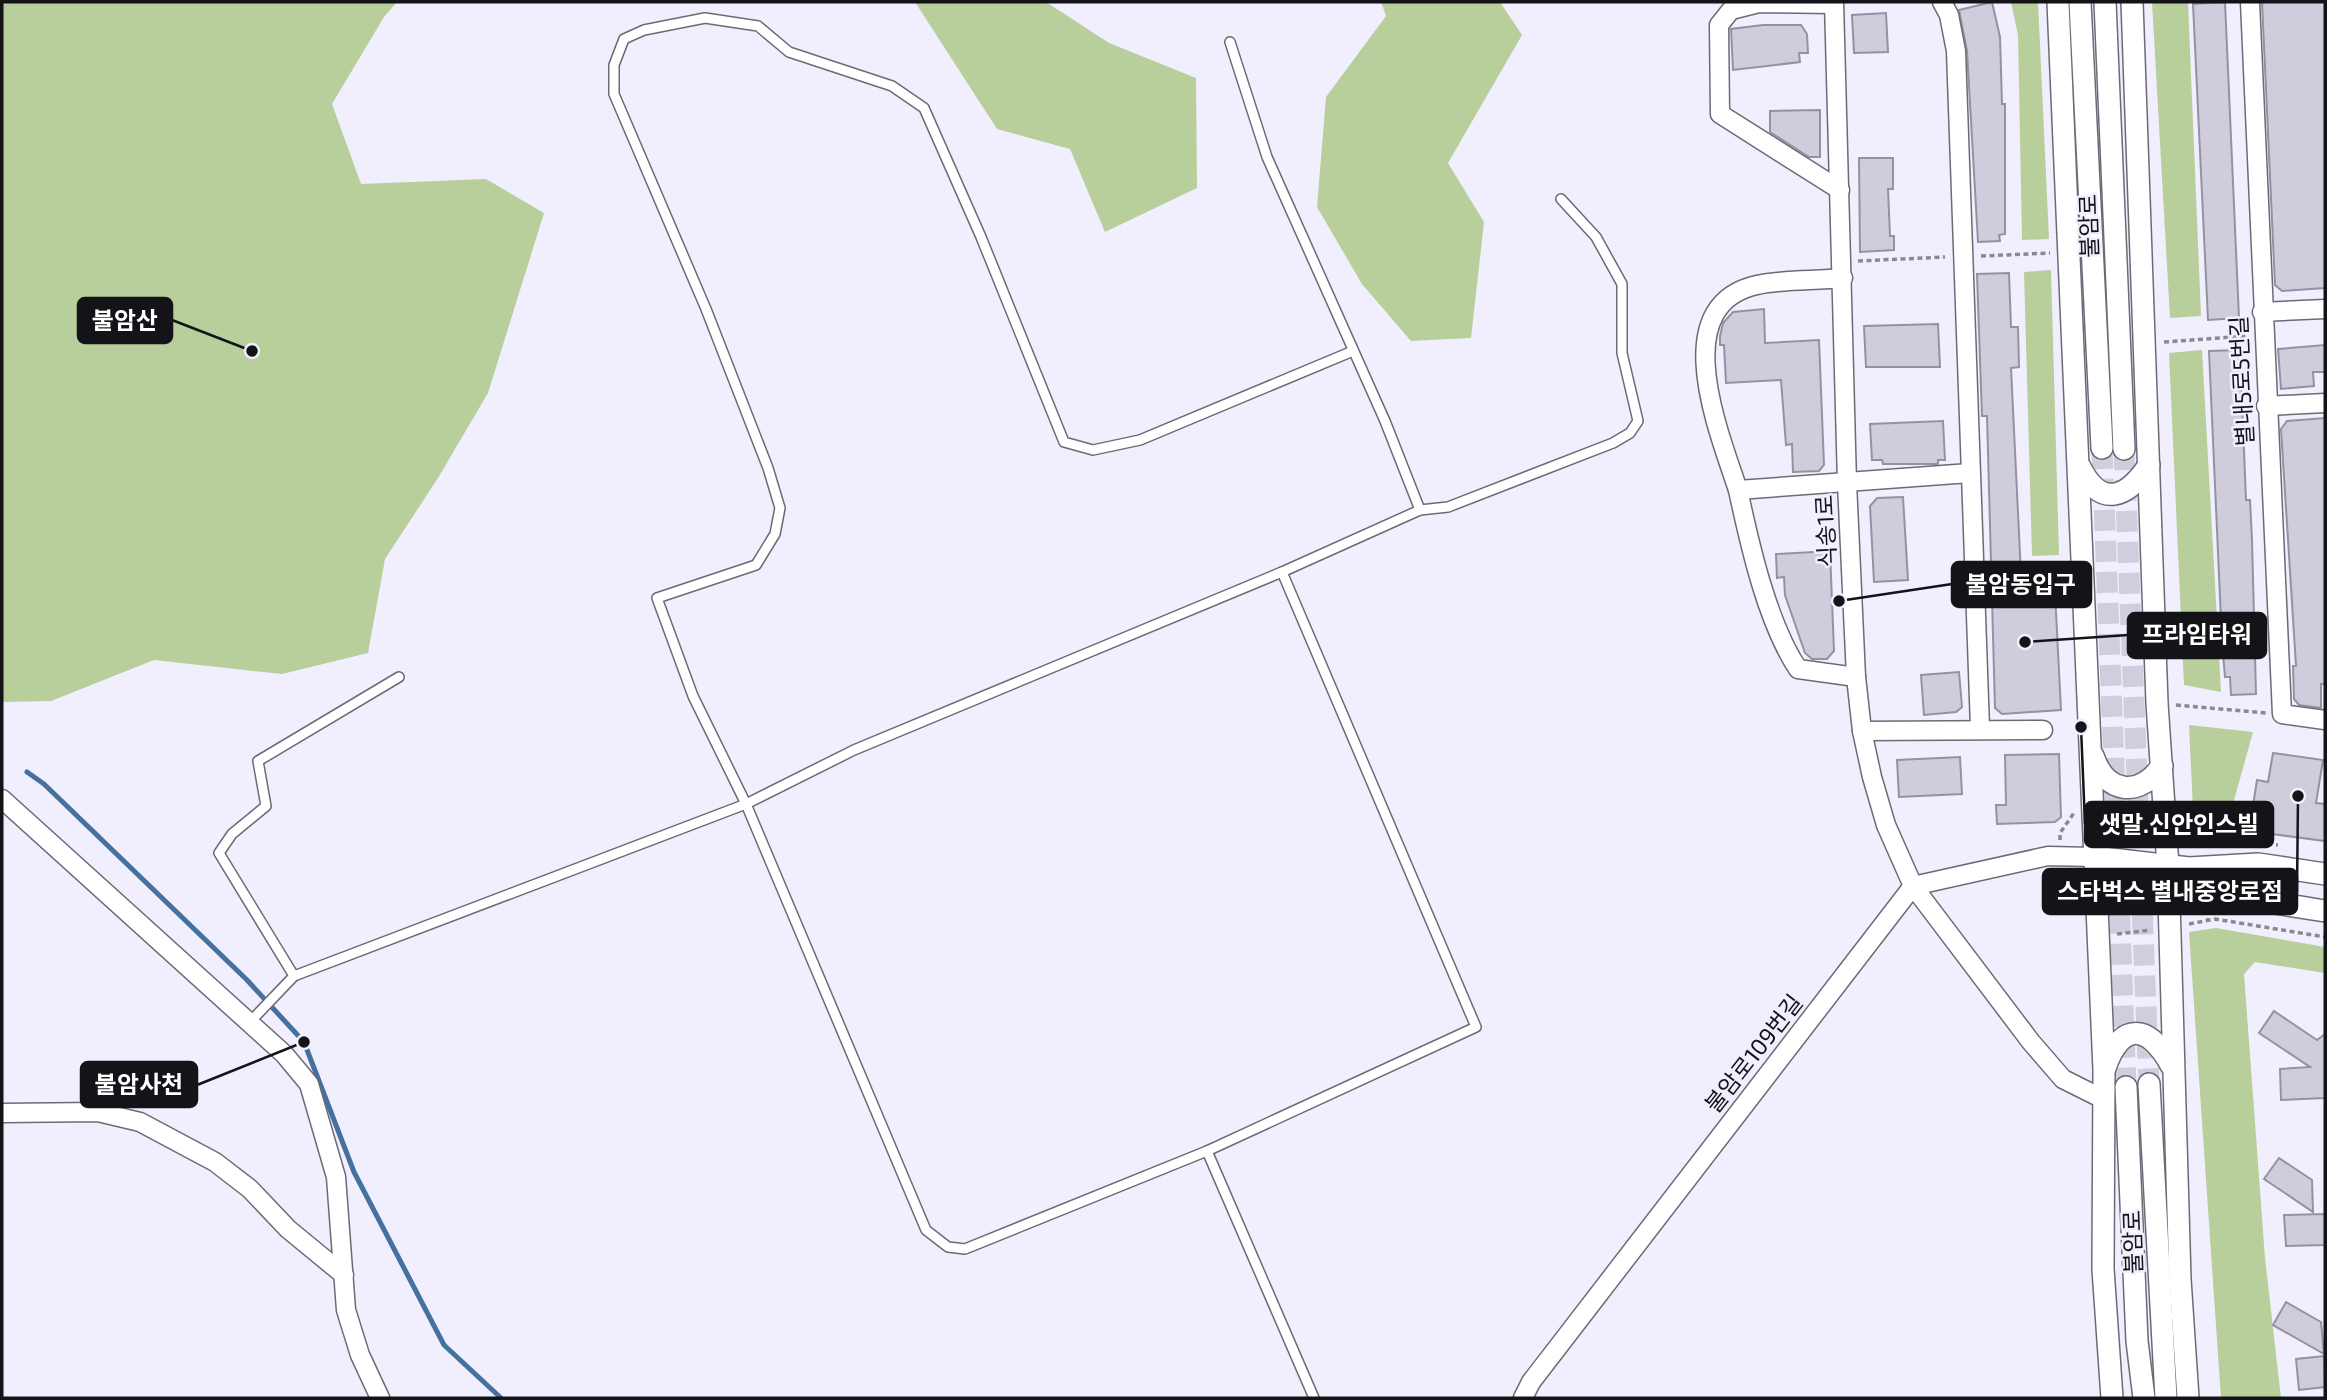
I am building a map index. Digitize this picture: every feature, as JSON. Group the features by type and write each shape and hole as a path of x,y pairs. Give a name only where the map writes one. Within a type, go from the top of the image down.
{"street":[{"path":"1942,2 1949,15 1956,51 1980,728"},
{"path":"2058,2 2104,1070 2103,1269 2112,1398"},
{"name":"불암로","path":"2080,2 2102,448"},
{"name":"불암로","path":"2105,2 2124,449"},
{"path":"2132,2 2157,703 2165,808 2178,867 2169,928 2180,1279 2188,1398"},
{"name":"별내5로5번길","path":"2250,2 2266,406 2282,714"},
{"path":"1834,3 1759,4 1731,10 1719,25 1720,114 1840,190"},
{"name":"식송1로","path":"1834,3 1847,483 1862,731 1886,825 1913,886 2031,1042 2063,1079 2103,1099"},
{"path":"1843,278 1757,285 1733,295 1715,310 1707,324 1706,374 1714,415 1738,490 1761,580 1787,652 1798,670 1857,677"},
{"path":"2262,312 2325,309"},
{"path":"2266,406 2325,402"},
{"path":"2080,467 2088,483 2099,492 2114,495 2127,491 2149,465"},
{"path":"1738,490 1970,473"},
{"path":"2282,714 2325,720"},
{"path":"1862,731 1980,728 2043,730"},
{"path":"2091,751 2096,765 2115,786 2129,789 2144,785 2162,766"},
{"path":"2,799 253,1018 309,1084 336,1177 346,1310 360,1355 380,1398"},
{"path":"1913,886 2048,856 2094,857 2178,867 2258,864 2325,874"},
{"path":"2178,867 2244,898 2325,911"},
{"name":"불암로109번길","path":"1523,1398 1531,1382 1913,886"},
{"path":"2104,1070 2112,1046 2128,1035 2146,1034 2159,1043 2172,1067"},
{"name":"불암로","path":"2149,1084 2166,1398"},
{"name":"불암로","path":"2126,1087 2137,1341 2144,1398"},
{"path":"2,1113 98,1112 140,1122 224,1168 250,1189 288,1229 344,1275"}],"lane":[{"path":"1282,572 1476,1027 1207,1151 965,1249 948,1247 926,1230 746,804 693,696 657,598 756,565 775,534 780,508 768,468 706,309 614,94 614,65 624,39 644,30 705,18 758,26 789,52 892,86 924,108 981,237 1064,442 1093,450 1140,440 1353,351"},
{"path":"1230,41 1267,158 1385,421 1420,510"},
{"path":"253,1018 294,976 746,804 854,750 1282,572 1420,510 1448,507 1613,443 1630,433 1639,421 1622,353 1622,284 1596,237 1561,200"},
{"path":"294,976 219,853 232,834 266,806 258,761 399,677"},
{"path":"1207,1151 1314,1398"}],"path":[{"path":"2145,343 2263,335"},
{"path":"2157,703 2282,714"},
{"path":"2060,833 2074,812 2180,808 2202,832 2286,847"},
{"path":"2098,936 2169,928 2215,919 2325,937"}],"green space":[{"path":"2,2 397,2 384,17 332,104 361,184 486,179 544,213 488,393 438,478 385,559 368,653 282,674 154,660 51,701 2,702"},
{"path":"915,2 1046,2 1109,43 1196,78 1197,188 1105,232 1070,149 997,129"},
{"path":"1381,2 1500,2 1522,35 1448,163 1484,222 1471,338 1411,341 1362,284 1317,207 1326,97 1386,16"},
{"path":"2011,2 2038,2 2049,239 2022,240 2018,35"},
{"path":"2152,2 2188,2 2201,316 2170,318"},
{"path":"2051,270 2059,555 2032,556 2024,272"},
{"path":"2202,350 2221,692 2184,685 2169,353"},
{"path":"2189,725 2253,732 2231,811 2193,809"},
{"path":"2216,928 2325,947 2325,973 2255,962 2244,974 2265,1258 2281,1398 2221,1398 2189,932"}],"building":[{"path":"1992,2 2000,37 2002,104 2005,104 2005,234 1999,235 2000,241 1978,242 1967,51 1959,10"},
{"path":"2225,2 2239,318 2208,320 2193,4"},
{"path":"2262,2 2325,2 2325,288 2282,291 2275,285"},
{"path":"1886,13 1888,52 1854,53 1852,15"},
{"path":"1763,25 1801,25 1807,34 1808,53 1799,53 1800,62 1733,70 1731,29"},
{"path":"1820,110 1820,157 1809,157 1770,132 1770,111"},
{"path":"1859,158 1893,158 1893,189 1888,189 1890,236 1894,236 1894,250 1860,252"},
{"path":"2009,273 2011,327 2018,327 2019,367 2011,368 2021,575 2054,573 2061,710 2002,714 1995,708 1987,416 1982,416 1977,274"},
{"path":"1764,309 1765,343 1819,340 1824,465 1819,471 1793,472 1792,444 1786,445 1781,380 1726,383 1724,345 1720,345 1723,323 1733,312"},
{"path":"1938,324 1940,367 1866,367 1864,326"},
{"path":"2325,345 2325,372 2313,372 2314,386 2281,389 2278,349"},
{"path":"2240,350 2246,500 2250,500 2252,540 2256,694 2231,695 2230,677 2225,677 2222,642 2209,351"},
{"path":"2325,418 2325,684 2321,684 2321,708 2299,705 2294,699 2293,666 2296,666 2281,429 2287,421"},
{"path":"1943,421 1945,460 1938,460 1938,464 1883,464 1882,460 1872,460 1870,424"},
{"path":"1903,497 1908,580 1874,582 1870,506 1877,498"},
{"path":"1830,551 1834,651 1827,659 1812,659 1805,653 1785,595 1784,577 1777,578 1776,554"},
{"path":"1959,672 1962,707 1956,712 1924,715 1921,675"},
{"path":"2273,753 2323,760 2316,803 2325,804 2325,841 2249,831 2257,780 2268,782"},
{"path":"2059,754 2061,817 2055,822 1997,824 1996,805 2006,805 2005,755"},
{"path":"1960,757 1962,794 1899,797 1897,760"},
{"path":"2274,1011 2317,1040 2325,1034 2325,1098 2281,1100 2280,1069 2310,1067 2259,1033"},
{"path":"2279,1158 2312,1180 2313,1212 2264,1179"},
{"path":"2325,1214 2325,1245 2286,1246 2284,1215"},
{"path":"2286,1302 2321,1322 2324,1354 2273,1325"},
{"path":"2324,1356 2325,1387 2299,1390 2296,1359"}],"waterway":[{"path":"27,772 44,784 247,980 304,1042 354,1172 444,1345 501,1398"}],"tunnel":[{"path":"2102,448 2126,1087"},
{"path":"2124,449 2149,1084"}],"place":[{"name":"불암산","path":"252,351"},
{"name":"불암동입구","path":"1839,601"},
{"name":"프라임타워","path":"2025,642"},
{"name":"샛말.신안인스빌","path":"2081,727"},
{"name":"스타벅스 별내중앙로점","path":"2298,796"},
{"name":"불암사천","path":"304,1042"}]}
